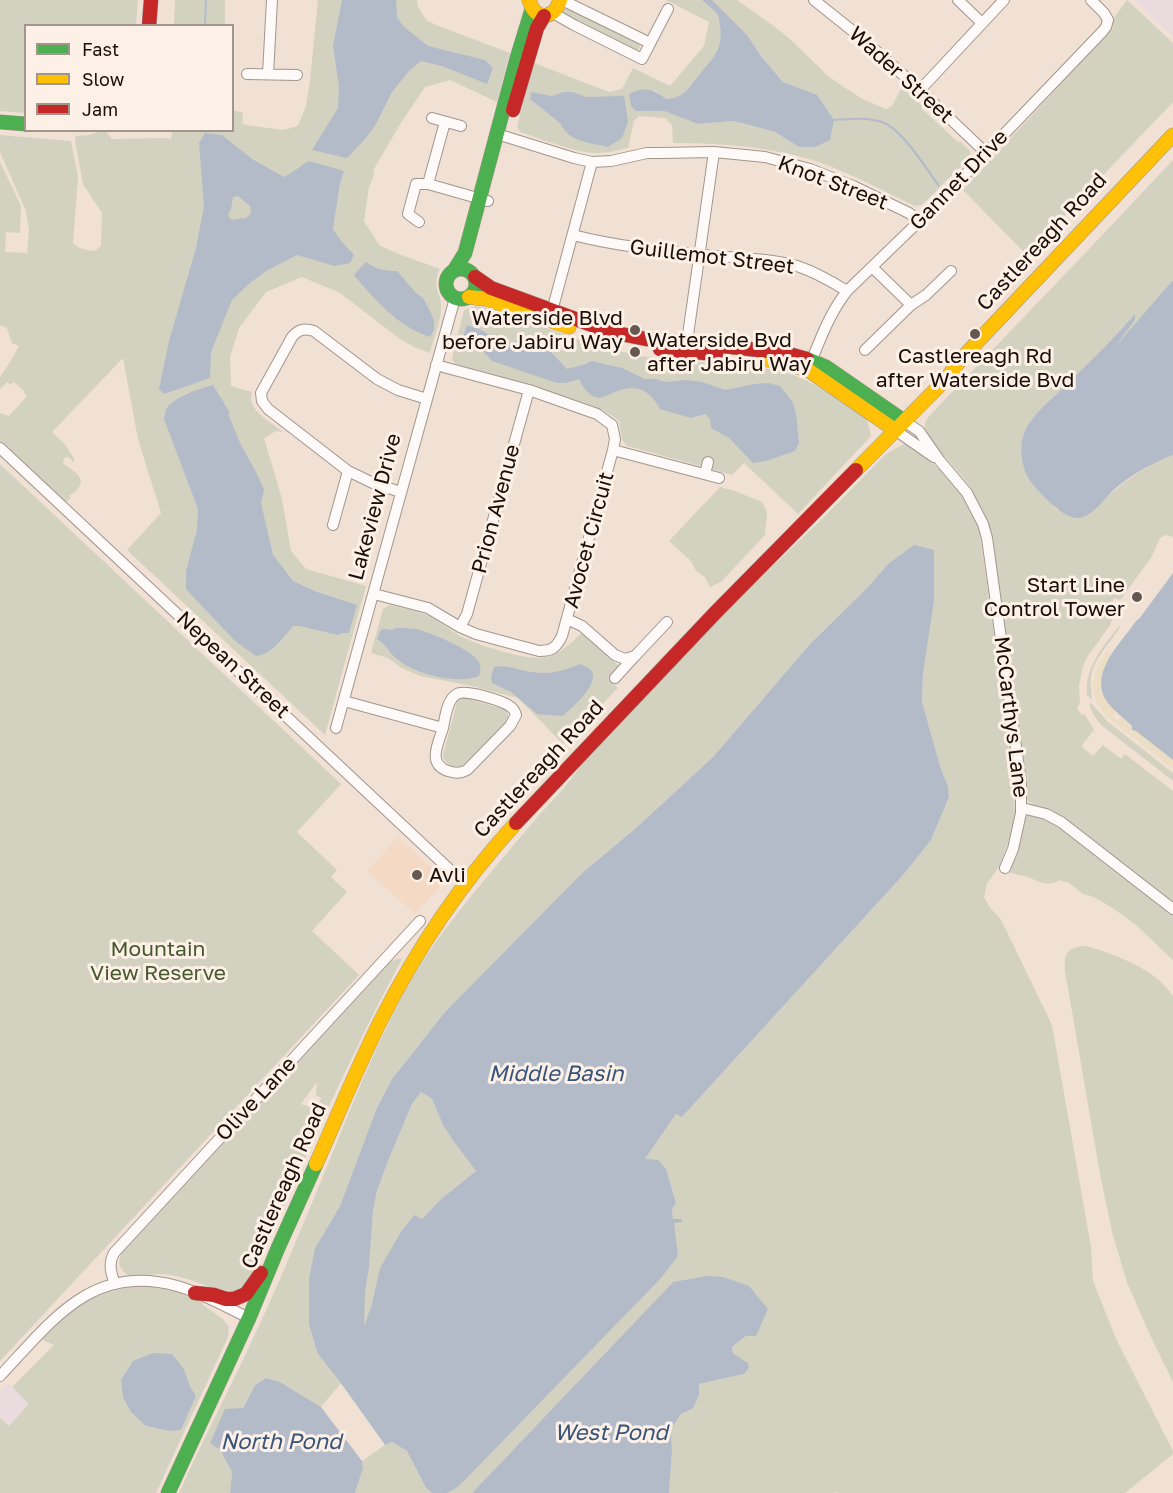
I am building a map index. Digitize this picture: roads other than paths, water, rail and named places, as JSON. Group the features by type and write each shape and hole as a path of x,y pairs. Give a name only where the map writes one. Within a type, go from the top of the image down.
{"main road":[{"path":"149,24 151,0"},
{"path":"462,297 475,289 472,255 484,200 517,74 537,28 541,5"},
{"path":"0,122 24,124"},
{"name":"Castlereagh Road","path":"168,1493 391,1000 420,950 465,884 508,831 578,755 945,380 970,348 1173,135"},
{"name":"Castlereagh Road","path":"945,380 970,363 1173,150"},
{"path":"484,200 465,253 455,269 448,274 445,283 448,292 462,297 486,299 633,346 810,365"},
{"path":"455,269 464,268 490,288 611,332 646,339 785,353 810,365 900,426"},
{"path":"195,1293 226,1299 240,1297 249,1289 278,1248"}],"street":[{"path":"268,74 272,0"},
{"name":"Wader Street","path":"814,0 864,40 986,153"},
{"path":"958,0 982,23"},
{"path":"920,90 1004,0"},
{"name":"Gannet Drive","path":"810,365 827,321 847,291 939,202 1106,27 1108,20 1091,0"},
{"path":"541,5 650,43"},
{"path":"541,5 574,25 642,59 668,9"},
{"path":"247,74 297,75"},
{"path":"432,118 461,126"},
{"path":"428,184 445,122"},
{"name":"Knot Street","path":"501,135 592,162 611,161 647,153 714,152 765,157 810,169 853,186 909,213 918,221"},
{"path":"687,342 714,152"},
{"path":"552,311 592,162"},
{"path":"419,222 408,214 416,184 428,184 484,200"},
{"name":"Guillemot Street","path":"573,235 619,245 788,264 811,271 847,291"},
{"path":"872,267 911,305"},
{"path":"865,350 911,305 926,295 951,271"},
{"name":"Lakeview Drive","path":"336,728 450,315 462,297"},
{"path":"401,492 375,484 348,471 268,410 262,401 261,393 292,337 297,331 307,329 314,331 387,386 427,399"},
{"name":"Avocet Circuit","path":"374,594 428,608 476,634 539,651 553,649 559,643 567,619 613,450 615,431 612,424 597,414 529,390 436,365"},
{"name":"Prion Avenue","path":"460,627 467,614 529,390"},
{"name":"McCarthys Lane","path":"900,426 940,461 967,493 980,516 987,538 1021,783 1022,808 1016,840 1005,868"},
{"name":"Nepean Street","path":"0,448 465,884"},
{"path":"613,450 719,478"},
{"path":"705,474 708,462"},
{"path":"333,525 348,471"},
{"path":"567,619 582,626 615,656 625,659 635,656"},
{"path":"615,678 667,622"},
{"path":"459,692 504,703 512,708 516,715 510,726 467,770 461,773 442,769 436,762 435,754 443,728 451,699 459,692"},
{"path":"344,701 443,728"},
{"name":"McCarthys Lane","path":"1022,808 1046,813 1061,822 1173,909"},
{"name":"Olive Lane","path":"115,1284 110,1263 114,1253 420,921"},
{"path":"0,1377 65,1308 92,1292 115,1284 153,1281 180,1287 249,1318"}],"water":[{"path":"342,0 396,0 397,17 403,26 428,46 485,60 493,68 487,84 442,66 421,61 409,71 392,92 375,126 347,158 312,150 338,108 339,86 333,46"},
{"path":"702,0 712,0 747,35 783,82 817,95 834,120 830,140 815,147 799,147 775,132 734,121 698,124 664,111 636,111 631,106 629,94 644,89 667,99 682,94 713,58 720,42 719,20 716,13"},
{"path":"531,92 552,96 572,92 587,97 624,96 628,122 622,138 608,147 588,143 569,135 561,124 530,99"},
{"path":"205,133 222,135 252,159 284,177 309,161 344,171 333,229 354,255 350,263 335,266 297,255 266,271 232,300 211,352 210,378 164,394 159,389 169,341 196,248 204,206 199,143","holes":["238,196 250,206 251,213 246,218 231,220 228,214 233,197"]},
{"path":"366,262 380,269 397,271 423,298 434,320 434,330 430,337 400,322 359,281 354,275"},
{"path":"1173,280 1173,455 1130,477 1090,514 1079,518 1065,514 1043,496 1027,476 1021,454 1025,431 1040,410 1135,314 1135,320 1115,347"},
{"path":"467,325 481,330 502,343 531,338 543,344 567,369 591,361 622,368 645,379 666,382 686,380 702,382 725,390 768,383 780,386 792,401 796,413 799,443 795,451 753,463 729,438 711,428 710,419 705,414 691,418 660,409 651,396 634,388 620,390 600,398 586,390 579,379 557,383 492,361 479,345 462,340"},
{"path":"213,385 230,413 228,414 240,443 264,490 261,503 273,555 293,581 317,592 357,605 349,633 338,635 293,626 272,649 256,656 234,640 186,589 186,571 197,530 198,509 164,419 166,410 174,401"},
{"name":"Middle Basin","path":"914,545 934,550 934,600 923,673 922,702 948,786 949,797 931,840 904,874 682,1117 676,1114 645,1159 658,1160 666,1169 676,1204 672,1208 673,1219 682,1219 682,1222 674,1223 678,1256 661,1278 458,1487 447,1493 432,1493 426,1488 407,1451 392,1442 385,1445 318,1354 309,1324 309,1279 315,1248 340,1206 376,1110 392,1079 445,1012 581,874 636,828 713,757 810,644 888,564","holes":["421,1092 432,1099 443,1125 476,1171 441,1199 422,1219 414,1215 401,1232 380,1268 372,1304 364,1326 365,1294 377,1191 412,1104"]},
{"path":"1173,573 1173,760 1132,730 1132,726 1108,703 1101,681 1108,659"},
{"path":"383,629 422,631 460,647 479,662 479,676 448,679 436,677 405,664 394,657 377,639"},
{"path":"580,664 592,672 592,683 583,696 563,716 537,714 511,692 492,683 494,667 504,666 551,673"},
{"name":"West Pond","path":"707,1276 723,1277 749,1286 768,1309 756,1336 746,1336 732,1347 733,1353 748,1363 749,1368 744,1374 699,1384 699,1395 693,1408 681,1414 671,1429 669,1493 472,1493 673,1282"},
{"path":"153,1353 172,1354 184,1369 196,1396 181,1430 169,1431 146,1426 131,1412 123,1397 121,1380 133,1361"},
{"name":"North Pond","path":"266,1378 280,1382 321,1407 362,1461 363,1468 355,1493 230,1493 232,1472 220,1450 210,1443 225,1409 243,1408 255,1385"}],"waterway":[{"path":"205,24 206,0"},
{"path":"834,120 870,119 890,126 913,150 939,186"}],"place":[{"name":"Waterside Blvd before Jabiru Way","path":"635,330"},
{"name":"Castlereagh Rd after Waterside Bvd","path":"975,334"},
{"name":"Waterside Bvd after Jabiru Way","path":"635,352"},
{"name":"Start Line Control Tower","path":"1137,597"},
{"name":"Avli","path":"417,875"}],"park label":[{"name":"Mountain View Reserve","path":"158,961"}]}
